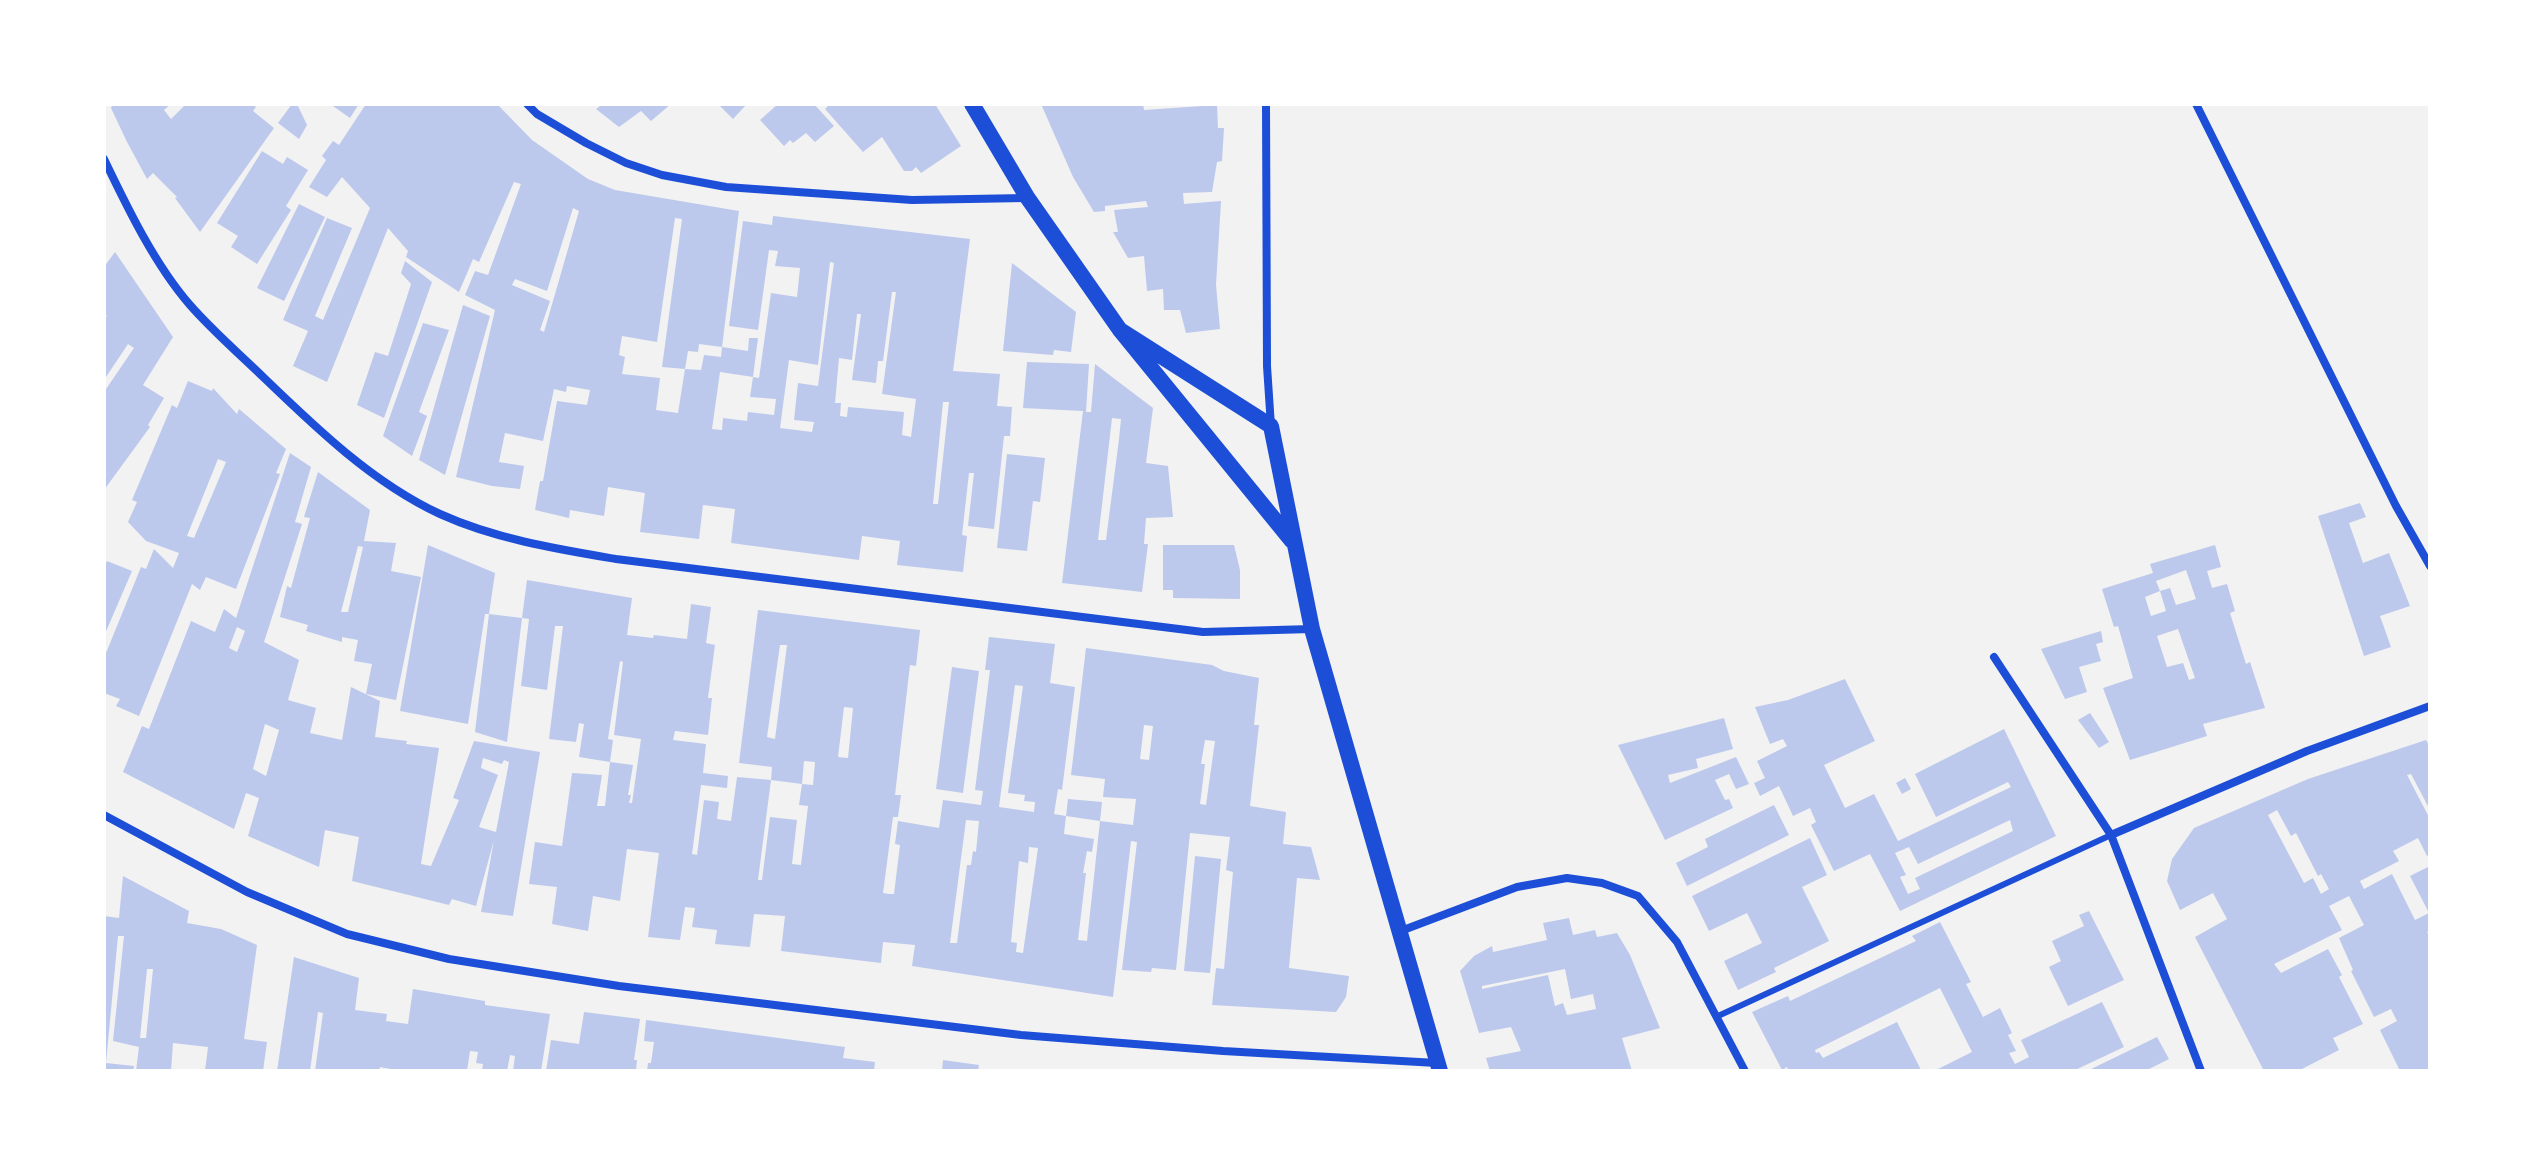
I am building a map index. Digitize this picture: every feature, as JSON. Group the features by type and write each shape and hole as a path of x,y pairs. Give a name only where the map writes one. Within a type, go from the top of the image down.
{"main road":[{"path":"972,104 1027,197 1120,330 1295,546"},
{"path":"1120,330 1271,426 1312,629 1438,1067"}],"street":[{"path":"527,104 537,114 626,163 662,175 726,187 912,200 1027,197"},
{"path":"1266,104 1267,366 1271,426"},
{"path":"2196,104 2396,506 2430,566"},
{"path":"104,159 151,248 188,304 312,423 370,472 441,514 479,528 554,548 616,559 1203,632 1312,629"},
{"path":"1994,657 2111,835 2201,1071"},
{"path":"2111,835 2307,751 2430,706"},
{"path":"104,815 247,892 318,922 347,934 449,959 619,986 1021,1035 1438,1067"},
{"path":"1398,932 1517,887 1567,878 1602,883 1638,896 1677,942 1745,1071"}],"lane":[{"path":"1718,1016 2111,835"}],"building":[{"path":"113,104 171,104 164,110 171,119 186,104 253,104 256,107 253,111 274,128 200,232 177,197 153,173 147,179 111,108"},
{"path":"292,104 297,104 307,125 299,139 278,123"},
{"path":"330,104 359,104 350,118"},
{"path":"366,104 497,104 532,140 588,179 615,190 739,211 722,347 748,351 749,338 758,338 753,377 759,378 771,293 797,297 800,268 775,266 778,251 769,250 758,330 729,326 743,221 772,225 773,216 970,239 953,371 1000,374 997,406 1012,407 1010,436 1004,436 994,529 968,526 974,473 969,473 962,535 967,536 963,572 897,565 900,541 862,536 859,560 731,543 735,509 703,505 699,539 640,532 645,493 608,487 604,516 570,510 569,518 535,510 557,401 587,405 590,390 567,386 566,392 554,389 543,441 505,433 499,462 524,466 520,489 456,477 495,310 465,295 475,271 488,275 521,184 514,182 479,262 473,259 459,292 406,257 408,251 388,228 327,382 293,366 308,331 283,320 327,218 352,228 315,316 323,320 370,208 342,177 327,197 309,187 326,160 322,156 333,141 339,145","holes":["573,208 579,211 544,332 540,330 550,301 512,285 515,279 547,291","675,218 682,219 662,367 685,369 678,413 656,410 660,378 622,374 625,357 619,355 622,336 657,342","830,262 834,263 818,386 798,383 794,420 814,422 812,432 780,428 789,360 818,365","892,292 896,292 882,394 916,399 911,437 902,435 904,412 848,407 847,417 840,416 841,403 835,403 839,358 852,360 857,314 861,314 852,380 876,383 878,361 883,361","699,344 722,347 721,357 704,355 701,370 685,369 688,351 698,352","720,372 753,377 750,397 776,399 774,415 748,412 747,421 723,418 722,430 712,429","943,402 949,402 938,504 933,504"]},
{"path":"603,104 671,104 651,121 641,111 619,127 596,109"},
{"path":"718,104 747,104 733,119"},
{"path":"778,104 814,104 834,126 815,142 806,133 784,146 760,120"},
{"path":"830,104 935,104 961,146 921,173 916,167 912,171 904,171 882,137 863,152 825,109"},
{"path":"1041,104 1143,104 1144,110 1217,105 1218,128 1224,128 1222,161 1217,162 1212,192 1183,193 1184,204 1221,201 1216,285 1220,329 1186,333 1180,310 1164,310 1163,289 1147,291 1144,256 1128,258 1113,232 1118,232 1114,210 1148,207 1146,201 1105,206 1105,211 1094,212 1073,177"},
{"path":"262,151 283,164 287,157 308,170 286,206 291,210 257,264 231,247 238,236 217,223"},
{"path":"299,204 325,217 284,301 257,288"},
{"path":"115,252 173,337 143,385 164,398 148,425 150,427 104,490 104,392 134,348 128,344 104,380 104,320 107,316 104,313 104,267"},
{"path":"405,261 432,282 384,418 357,405 375,352 388,356 411,284 401,273"},
{"path":"1012,263 1076,312 1071,352 1054,350 1053,355 1003,351"},
{"path":"463,305 490,316 445,475 419,460"},
{"path":"423,323 449,330 419,412 427,416 412,456 383,436"},
{"path":"1027,362 1089,364 1086,412 1091,412 1095,364 1153,408 1146,463 1168,466 1173,517 1146,518 1144,544 1148,544 1142,592 1062,583 1083,411 1023,408","holes":["1112,418 1121,419 1106,540 1098,540"]},
{"path":"188,381 212,391 213,388 237,414 239,409 286,449 276,473 280,474 236,589 206,577 200,590 192,584 139,716 116,706 120,699 104,693 104,658 141,567 146,569 154,549 173,568 179,553 146,541 128,522 137,502 132,500 172,405 177,408","holes":["218,459 226,462 194,538 187,536"]},
{"path":"290,453 311,467 295,522 302,524 264,642 299,660 288,700 316,708 310,733 342,740 351,687 380,701 375,737 439,748 421,864 431,866 459,800 453,798 474,741 540,752 513,916 481,912 494,840 476,906 452,899 449,905 352,881 359,837 325,830 319,867 248,836 259,798 246,793 234,829 123,772 142,726 149,729 191,621 215,632 224,609 236,618","holes":["237,627 245,631 237,652 229,648","265,724 279,730 266,776 253,769","483,758 502,764 504,760 509,762 496,832 479,827 498,775 481,768"]},
{"path":"1007,454 1045,458 1040,502 1033,501 1027,551 997,548"},
{"path":"318,472 370,510 364,541 396,543 391,571 421,577 396,700 366,694 372,664 354,661 358,640 342,637 342,642 306,631 308,625 280,617 310,518 304,517","holes":["358,546 363,547 348,612 341,612"]},
{"path":"2360,503 2366,517 2349,523 2363,563 2389,553 2410,606 2380,616 2391,647 2364,656 2318,516"},
{"path":"428,545 495,573 489,614 485,614 468,724 400,711"},
{"path":"1163,545 1234,545 1240,570 1240,599 1173,598 1173,590 1163,590"},
{"path":"2215,545 2221,567 2207,571 2212,588 2227,584 2235,611 2230,613 2246,664 2250,662 2265,708 2203,724 2207,736 2130,760 2103,688 2133,678 2118,626 2114,627 2102,589 2153,573 2150,564","holes":["2186,570 2196,599 2176,605 2170,588 2160,591 2156,581","2160,591 2166,611 2151,616 2145,597","2178,629 2195,678 2189,680 2183,663 2167,667 2157,636"]},
{"path":"107,561 132,571 104,636 104,567"},
{"path":"527,580 632,598 627,635 687,639 691,604 711,607 706,643 715,645 708,698 712,698 708,735 675,731 673,740 706,744 703,773 728,776 727,788 701,785 692,854 697,855 704,800 719,802 717,819 731,821 737,777 771,780 772,767 739,763 758,610 920,630 916,666 910,665 895,795 901,795 898,817 893,817 883,893 889,894 894,894 900,845 895,844 898,821 939,828 943,800 981,805 983,791 975,790 990,670 985,670 989,637 1055,644 1050,683 1075,687 1062,790 1058,789 1054,814 1066,816 1064,834 1094,839 1092,852 1087,851 1083,873 1086,873 1078,940 1087,941 1100,821 1133,825 1136,799 1103,797 1105,779 1071,775 1086,648 1212,665 1224,671 1259,678 1254,725 1259,725 1250,806 1286,812 1283,844 1311,847 1320,880 1297,878 1289,968 1349,976 1346,997 1336,1012 1212,1005 1216,968 1224,969 1233,872 1226,870 1230,837 1190,833 1176,970 1122,970 1137,842 1131,841 1113,997 912,966 915,945 883,942 881,963 781,951 785,916 754,914 750,947 715,944 717,930 692,927 695,908 685,907 680,940 648,937 659,853 627,849 620,901 593,896 588,931 552,924 557,887 529,884 535,842 562,846 572,773 602,775 597,806 605,806 610,762 579,757 584,724 579,723 576,742 549,739 563,626 555,626 547,690 521,686 529,619 522,618","holes":["780,645 787,645 775,739 767,737","620,661 623,662 614,735 641,739 632,803 629,803 631,795 628,795 633,765 610,762 613,740 608,739","1015,685 1023,686 1008,793 1025,795 1024,801 1035,802 1034,812 999,807","844,707 853,708 848,758 838,757","1144,725 1153,726 1149,760 1140,759","1205,740 1215,741 1206,805 1200,804 1205,764 1201,764","804,761 815,762 813,785 802,784","771,780 802,784 799,805 808,806 801,865 792,864 797,820 770,817 762,880 758,880","966,820 979,821 976,852 973,851 971,865 967,865 957,943 950,943","1029,847 1038,848 1023,953 1016,952 1017,943 1011,942 1019,861 1028,863"]},
{"path":"489,614 522,618 507,742 475,732"},
{"path":"2101,631 2103,642 2096,644 2101,661 2079,667 2087,692 2065,699 2041,649"},
{"path":"952,667 979,671 963,793 936,789"},
{"path":"1845,679 1875,741 1824,765 1845,808 1874,794 1898,841 2011,787 2008,782 1936,817 1915,774 2004,729 2056,836 1900,911 1870,854 1834,871 1811,825 1816,822 1810,808 1793,816 1779,786 1760,796 1754,783 1765,778 1757,761 1787,746 1783,739 1770,744 1755,707 1788,700","holes":["2010,820 2013,831 1915,878 1920,889 1908,894 1900,877 1906,875 1895,853 1909,847 1918,864"]},
{"path":"2090,713 2109,742 2099,748 2078,720"},
{"path":"1724,718 1733,749 1696,759 1698,768 1668,775 1670,783 1736,757 1749,784 1736,789 1729,774 1715,780 1725,800 1729,799 1733,808 1665,840 1618,745"},
{"path":"2426,740 2430,747 2430,810 2411,774 2407,775 2430,819 2430,855 2427,856 2418,838 2393,851 2399,861 2360,881 2364,889 2392,874 2415,920 2429,913 2410,876 2430,866 2430,931 2427,932 2430,938 2430,1071 2400,1071 2380,1030 2397,1021 2391,1009 2374,1017 2351,971 2339,938 2364,925 2349,896 2329,906 2342,930 2274,964 2281,973 2328,949 2363,1024 2333,1038 2339,1050 2298,1071 2264,1071 2195,937 2227,919 2213,893 2180,910 2167,881 2172,859 2194,828 2308,779","holes":["2277,810 2291,836 2296,833 2318,876 2321,874 2329,889 2321,894 2313,878 2304,883 2268,815"]},
{"path":"1905,778 1911,789 1902,794 1896,783"},
{"path":"1068,799 1102,802 1100,821 1066,816"},
{"path":"1774,805 1789,835 1687,886 1676,863 1708,847 1705,839"},
{"path":"1810,838 1827,875 1802,887 1829,941 1738,990 1724,961 1762,943 1747,913 1709,931 1692,896"},
{"path":"1195,856 1221,859 1210,973 1184,971"},
{"path":"123,876 189,911 187,923 221,929 257,945 244,1039 267,1042 263,1071 205,1071 208,1047 173,1043 171,1071 136,1071 139,1047 113,1041 124,936 118,936 106,1063 134,1066 133,1071 104,1071 104,916 119,918","holes":["147,969 153,969 146,1038 140,1038"]},
{"path":"2089,911 2124,980 2068,1006 2049,967 2061,961 2052,941 2084,926 2079,915"},
{"path":"1569,918 1573,935 1595,930 1597,937 1617,933 1630,955 1660,1028 1622,1038 1632,1071 1490,1071 1486,1058 1521,1051 1511,1027 1479,1033 1460,971 1474,956 1492,946 1493,952 1547,940 1543,923","holes":["1565,969 1571,999 1593,994 1596,1009 1567,1015 1563,1003 1555,1006 1548,975 1482,989 1482,986"]},
{"path":"1940,922 1971,982 1966,984 1983,1017 2000,1008 2012,1033 2008,1035 2016,1051 2009,1053 2015,1064 2029,1057 2021,1040 2102,1002 2124,1047 2073,1071 1934,1071 1972,1052 1940,988 1815,1050 1823,1058 1897,1022 1921,1070 1789,1071 1787,1067 1782,1070 1752,1012 1788,996 1790,1001 1916,941 1912,936"},
{"path":"294,957 359,978 355,1010 387,1014 386,1021 408,1024 413,989 485,1001 485,1005 550,1014 541,1071 513,1071 515,1056 510,1055 507,1071 482,1071 483,1064 476,1063 478,1052 470,1051 467,1071 401,1071 380,1067 379,1071 315,1071 323,1013 318,1012 310,1071 277,1071"},
{"path":"584,1012 640,1019 634,1060 637,1060 636,1071 546,1071 551,1040 579,1044"},
{"path":"646,1020 845,1047 843,1058 875,1062 874,1071 647,1071 654,1042 644,1041"},
{"path":"2157,1037 2169,1059 2145,1071 2087,1071"},
{"path":"943,1060 979,1065 978,1071 942,1071"}]}
